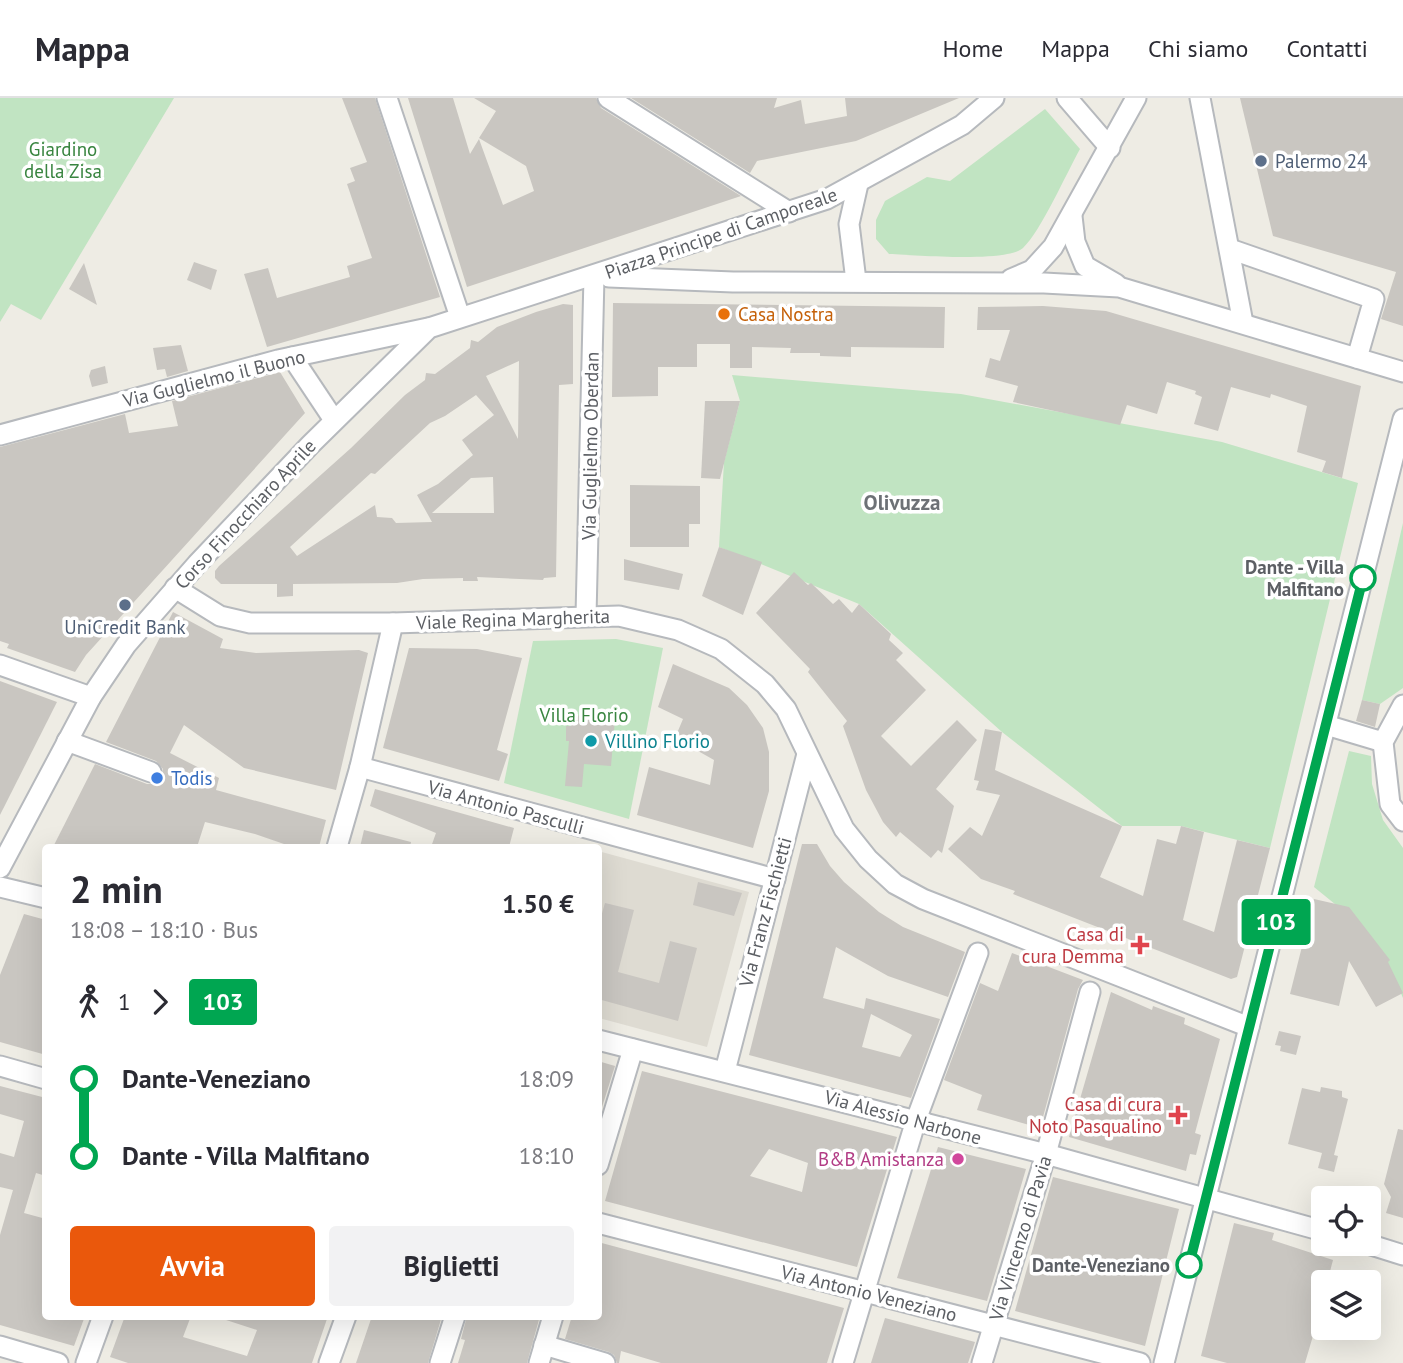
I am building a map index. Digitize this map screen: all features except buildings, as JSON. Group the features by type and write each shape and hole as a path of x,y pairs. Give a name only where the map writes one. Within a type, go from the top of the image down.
{"street":[{"path":"387,98 460,317"},
{"path":"608,98 789,212"},
{"name":"Piazza Principe di Camporeale","path":"594,276 827,199 962,125 993,98"},
{"path":"1067,98 1110,148"},
{"name":"Piazza Principe di Camporeale","path":"1004,282 1032,270 1053,247 1136,98"},
{"path":"1200,98 1243,323"},
{"name":"Piazza Principe di Camporeale","path":"856,281 849,224 858,184"},
{"path":"1072,216 1074,242 1085,266 1119,287 1403,372"},
{"path":"1230,249 1374,299 1357,358"},
{"name":"Corso Finocchiaro Aprile","path":"0,868 91,697 126,645 175,588 334,420 429,328 594,276"},
{"name":"Piazza Principe di Camporeale","path":"594,276 733,282 1004,282 1119,287"},
{"name":"Via Guglielmo Oberdan","path":"586,616 594,276"},
{"name":"Via Guglielmo il Buono","path":"0,435 292,357 429,328"},
{"path":"292,357 334,420"},
{"path":"1164,1363 1326,725 1398,460 1403,419"},
{"name":"Viale Regina Margherita","path":"175,588 220,616 250,623 619,616 678,630 721,649 765,684 786,709 844,829 868,859 895,884 923,899 1249,1027"},
{"path":"338,844 360,767 393,622"},
{"path":"0,665 91,697"},
{"path":"1403,705 1383,742 1390,804 1403,821"},
{"path":"1326,725 1383,742"},
{"path":"67,741 151,772"},
{"name":"Via Franz Fischietti","path":"724,1071 807,754"},
{"name":"Via Antonio Pasculli","path":"360,767 775,879"},
{"path":"0,887 42,897"},
{"path":"843,1363 916,1121 978,953"},
{"name":"Via Vincenzo di Pavia","path":"982,1363 1046,1154 1090,992"},
{"name":"Via Alessio Narbone","path":"602,1041 1046,1154 1311,1227"},
{"path":"602,1152 633,1049"},
{"path":"0,1066 42,1078"},
{"name":"Via Antonio Veneziano","path":"602,1224 1140,1363"},
{"path":"1381,1248 1403,1255"},
{"path":"86,1363 102,1320"},
{"path":"329,1363 345,1320"},
{"path":"440,1363 454,1320"},
{"path":"552,1320 542,1354 605,1363"},
{"path":"0,1346 58,1363"}],"shaded area":[{"path":"602,852 749,892 707,1047 602,1019"}],"green space":[{"name":"Giardino della Zisa","path":"0,98 174,98 41,320 11,304 0,322"},
{"path":"1045,109 1080,149 1045,216 1023,248 1014,253 980,257 889,254 876,239 876,220 885,201 927,177 950,181"},
{"path":"732,375 961,394 1222,442 1358,483 1270,848 1181,826 1122,826 1002,732 859,604 719,547 724,462 740,401"},
{"path":"1403,523 1403,688 1380,704 1362,700"},
{"name":"Villa Florio","path":"616,639 663,648 629,819 504,783 533,641"},
{"path":"1349,751 1371,756 1372,784 1383,820 1403,848 1403,998 1387,962 1357,922 1314,887"}],"bus line":[{"name":"103","path":"1189,1265 1363,578"}],"place":[{"name":"Palermo 24","path":"1261,161"},
{"name":"Casa Nostra","path":"724,314"},
{"name":"Dante - Villa Malfitano","path":"1363,578"},
{"name":"UniCredit Bank","path":"125,605"},
{"name":"Villino Florio","path":"591,741"},
{"name":"Todis","path":"157,778"},
{"name":"Casa di cura Demma","path":"1140,945"},
{"name":"Casa di cura Noto Pasqualino","path":"1178,1115"},
{"name":"B&B Amistanza","path":"958,1159"},
{"name":"Dante-Veneziano","path":"1189,1265"}],"district":[{"name":"Olivuzza","path":"902,503"}]}
